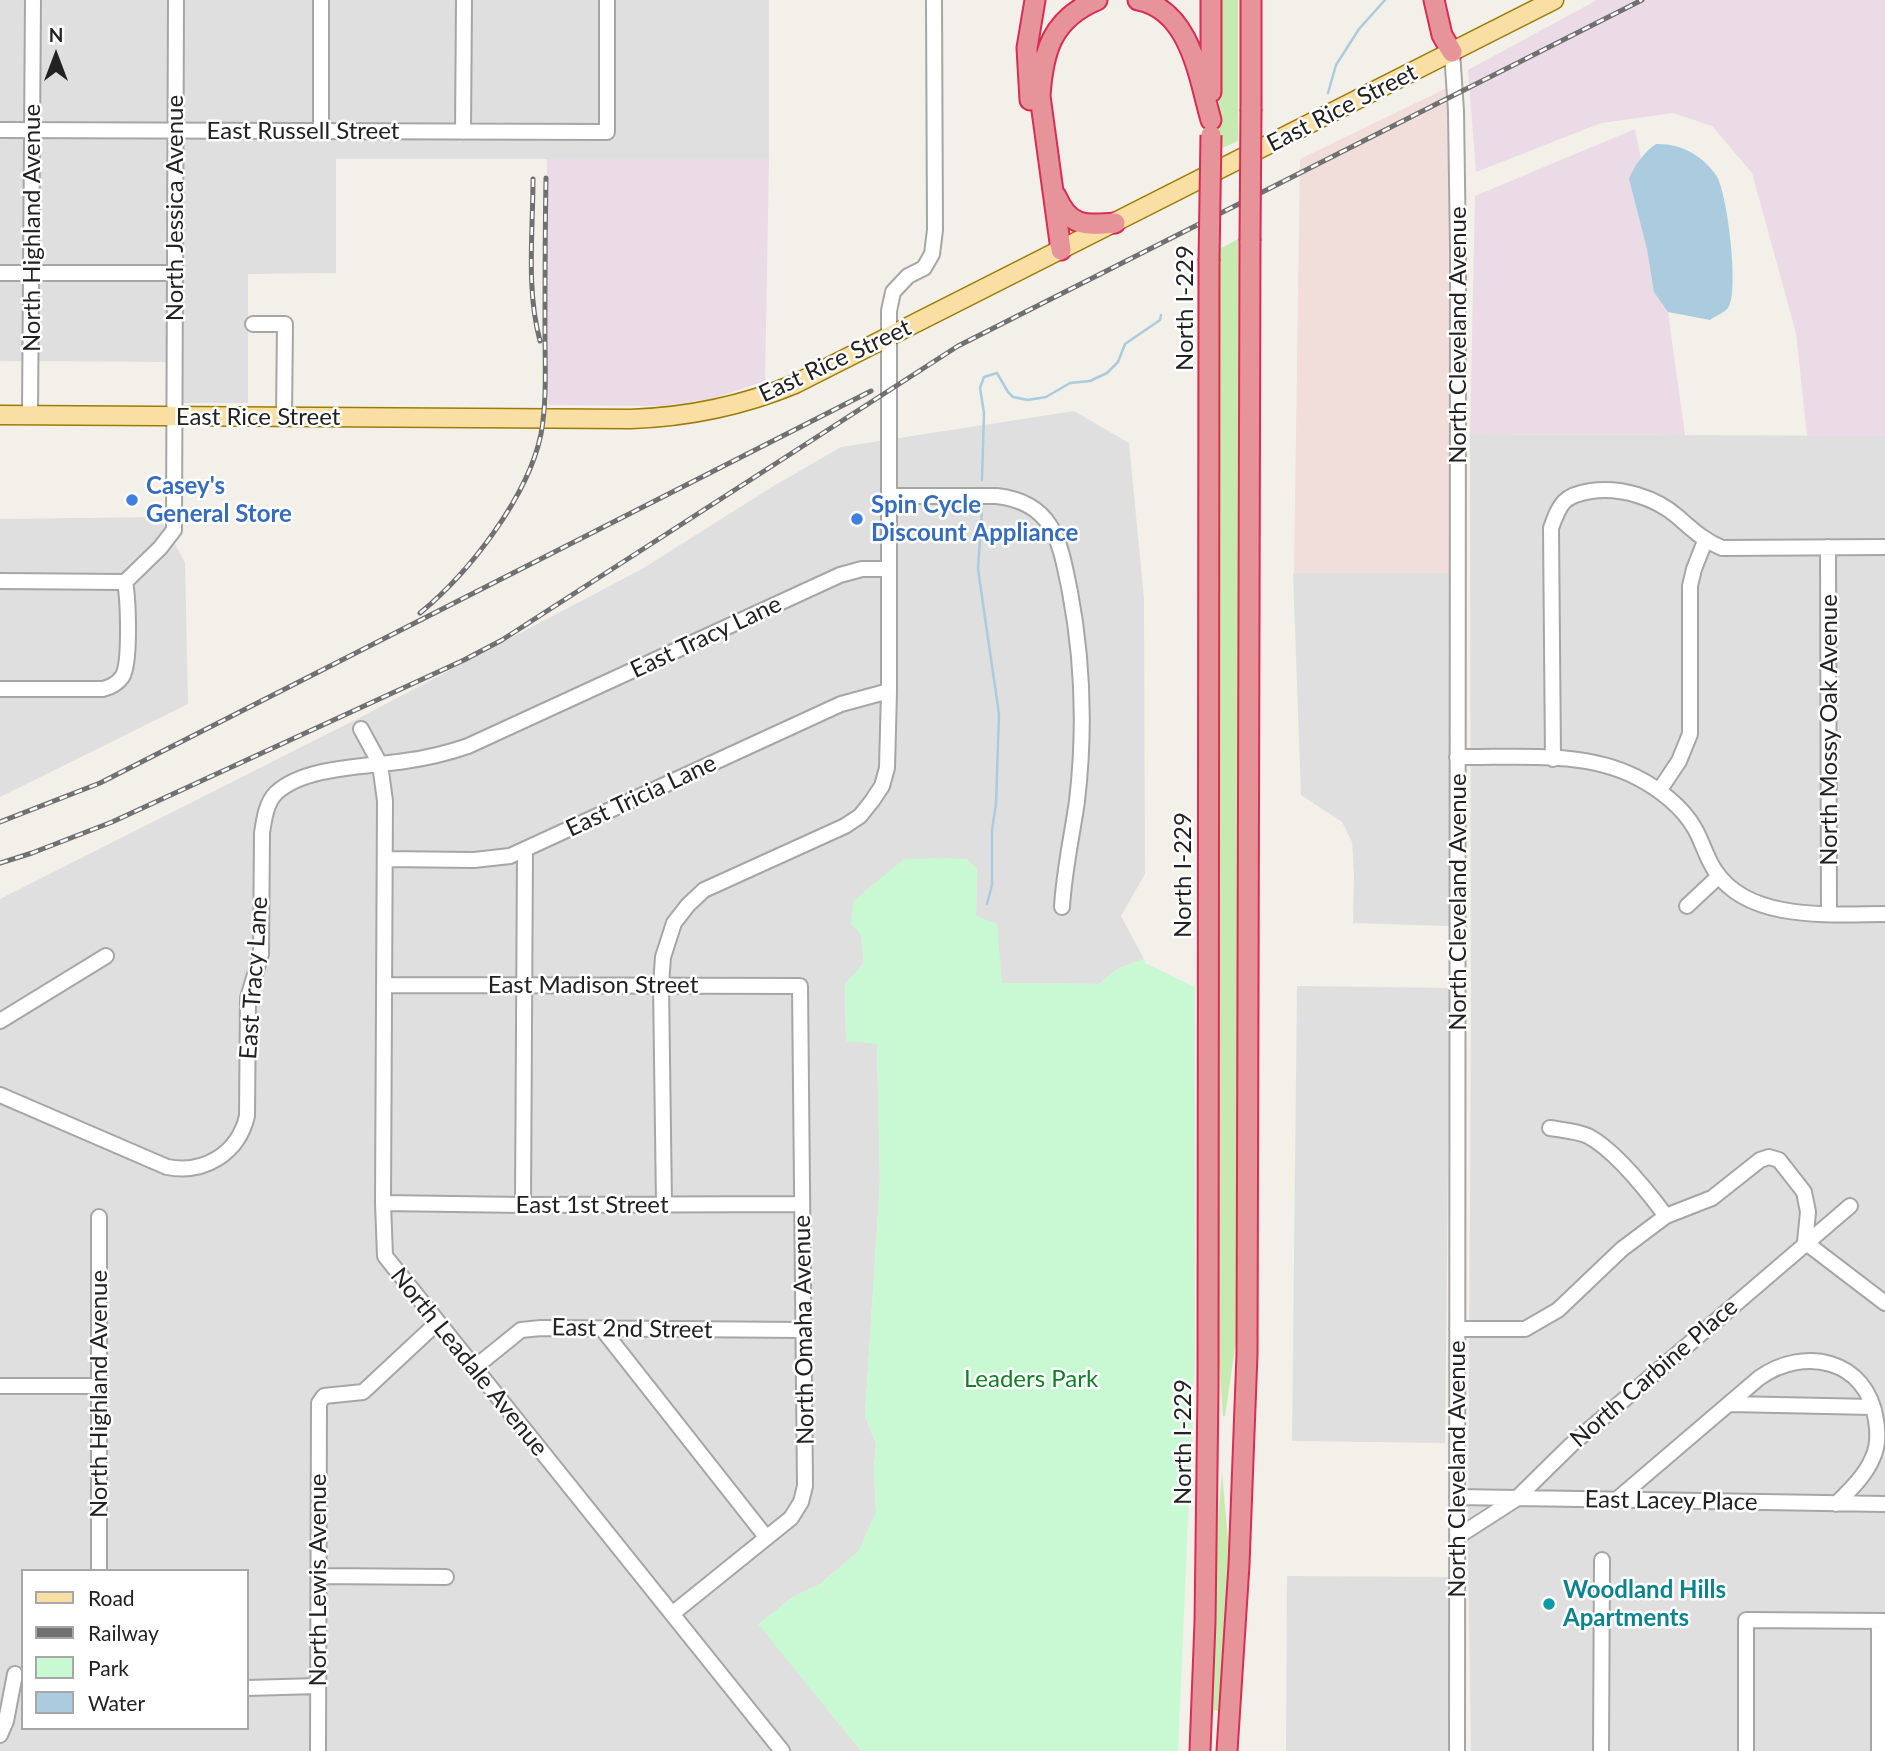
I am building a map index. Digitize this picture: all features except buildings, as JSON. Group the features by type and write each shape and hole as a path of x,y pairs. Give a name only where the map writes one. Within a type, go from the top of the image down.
{"highway":[{"path":"1035,0 1029,28 1031,117 1056,253"},
{"path":"1056,253 1052,185 1040,96 1044,58 1054,34 1063,22 1078,9 1097,0"},
{"path":"1138,0 1163,12 1180,29 1196,63 1211,127"},
{"name":"North I-229","path":"1200,1751 1208,1402 1211,0"},
{"path":"1227,1751 1240,1552 1246,1378 1250,0"},
{"path":"1434,0 1442,35 1452,52"},
{"path":"1446,0 1452,52"},
{"path":"1052,185 1061,206 1071,219 1087,225 1115,223"}],"main road":[{"name":"East Rice Street","path":"0,415 631,419 700,413 773,394 1554,0"}],"street":[{"name":"North Highland Avenue","path":"30,414 33,0"},
{"name":"North Jessica Avenue","path":"125,582 160,548 174,530 176,0"},
{"path":"321,0 321,131"},
{"path":"463,132 464,0"},
{"name":"East Russell Street","path":"0,130 607,132 607,0"},
{"path":"664,1205 660,985 668,935 680,915 696,897 715,885 845,826 860,816 882,786 887,768 889,312 893,292 908,276 924,268 932,254 935,230 934,0"},
{"name":"North Cleveland Avenue","path":"1452,52 1456,111 1458,252 1457,1751"},
{"path":"0,273 175,273"},
{"path":"253,324 285,324 284,417"},
{"path":"1553,759 1551,528 1559,506 1573,494 1625,491 1644,497 1676,515 1705,541 1722,548 1885,547"},
{"path":"889,496 1013,498 1026,502 1043,516 1057,536 1074,616 1080,666 1081,709 1077,800 1062,907"},
{"path":"1659,791 1679,761 1690,734 1690,586 1693,569 1705,541"},
{"name":"North Mossy Oak Avenue","path":"1828,547 1829,914"},
{"name":"East Tracy Lane","path":"0,1095 167,1167 186,1169 205,1166 231,1149 245,1125 247,1116 248,998 261,954 262,833 265,812 274,795 309,776 447,754 840,575 862,569 889,569"},
{"path":"0,581 125,582 128,596 126,660 123,676 114,685 95,690 0,689"},
{"name":"East Tricia Lane","path":"385,859 500,859 525,850 841,704 889,691"},
{"name":"North Leadale Avenue","path":"361,729 380,764 385,802 385,1256 782,1751"},
{"path":"1458,757 1601,763 1638,778 1677,806 1694,827 1719,876 1760,905 1793,913 1885,914"},
{"path":"523,1205 525,850"},
{"path":"1688,906 1719,876"},
{"path":"0,1021 106,957"},
{"name":"East Madison Street","path":"385,985 800,986"},
{"name":"North Omaha Avenue","path":"672,1614 791,1518 801,1502 805,1486 800,986"},
{"path":"1550,1128 1579,1133 1601,1145 1637,1180 1666,1216"},
{"path":"1457,1329 1525,1329 1558,1310 1622,1249 1666,1216 1712,1198 1760,1160 1769,1157 1779,1160 1804,1192 1808,1212 1805,1242 1885,1303"},
{"name":"East 1st Street","path":"383,1203 802,1204"},
{"name":"North Carbine Place","path":"1457,1537 1516,1499 1571,1445 1850,1206"},
{"name":"North Highland Avenue","path":"99,1217 99,1569"},
{"name":"North Lewis Avenue","path":"318,1751 318,1408 324,1396 363,1392 437,1323"},
{"name":"East 2nd Street","path":"474,1368 521,1331 541,1328 804,1331"},
{"path":"603,1329 766,1537"},
{"path":"1615,1501 1771,1370 1783,1364 1807,1360 1834,1365 1852,1376 1873,1407 1877,1440 1872,1460 1836,1504"},
{"path":"0,1386 99,1386"},
{"path":"1730,1404 1873,1407"},
{"name":"East Lacey Place","path":"1457,1497 1885,1504"},
{"path":"1601,1751 1602,1560"},
{"path":"319,1576 446,1577"},
{"path":"1746,1751 1746,1620 1882,1621 1878,1751"},
{"path":"0,1669 19,1674 0,1735"},
{"path":"248,1688 318,1686"}],"shaded area":[{"path":"0,0 769,0 769,159 336,159 336,273 248,274 248,403 183,403 182,362 0,361"},
{"path":"1597,0 1885,0 1885,436 1807,436 1796,333 1752,173 1712,126 1673,113 1601,123 1476,172 1468,70"},
{"path":"1447,88 1452,573 1294,573 1300,159"},
{"path":"1635,129 1659,248 1685,435 1470,434 1475,196"},
{"path":"547,159 769,159 765,381 712,399 662,406 548,405"},
{"path":"1074,411 1129,443 1144,599 1145,874 1121,916 1144,959 1119,968 1099,984 1001,983 997,925 976,916 977,869 966,859 904,859 861,935 864,963 845,984 846,1040 877,1043 880,1181 865,1416 876,1444 876,1512 859,1551 820,1584 793,1597 759,1624 861,1751 0,1751 0,899 359,718 642,569 841,447"},
{"path":"1470,434 1885,436 1885,1751 1471,1751 1468,1551"},
{"path":"159,517 185,562 188,704 0,797 0,519"},
{"path":"1293,573 1452,573 1449,926 1353,923 1352,842 1342,822 1301,795"},
{"path":"1297,986 1450,988 1445,1443 1292,1441"},
{"path":"1287,1576 1450,1577 1450,1751 1286,1751"}],"green space":[{"path":"1221,0 1238,0 1238,141 1220,149 1219,112"},
{"path":"1238,239 1238,1217 1236,1341 1223,1416 1217,1336 1218,250"},
{"name":"Leaders Park","path":"904,859 966,859 977,869 976,916 997,924 1002,983 1099,984 1119,968 1144,959 1145,963 1195,987 1195,1359 1178,1751 861,1751 758,1624 793,1597 820,1584 859,1551 876,1512 876,1444 865,1416 880,1181 877,1044 846,1041 845,984 864,963 861,935 851,924 853,901"},
{"path":"1222,1472 1229,1551 1219,1711 1212,1710 1215,1556"}],"water":[{"path":"1656,144 1682,148 1697,156 1716,175 1720,184 1731,242 1733,283 1728,308 1710,320 1668,312 1654,292 1647,249 1629,179 1640,160"}],"waterway":[{"path":"1328,93 1336,65 1359,29 1385,0"},
{"path":"982,480 984,413 980,388 984,377 997,373 1013,397 1028,400 1046,397 1070,383 1090,381 1107,373 1118,362 1125,344 1160,320 1161,315"},
{"path":"982,510 978,569 999,714 996,804 992,830 992,885 987,904"}],"railway":[{"path":"0,863 112,822 464,660 502,640 958,346 1642,0"},
{"path":"420,613 458,577 494,532 524,483 541,434 545,397 546,178"},
{"path":"533,179 532,281 540,341"},
{"path":"0,822 100,783 871,391"}],"place":[{"name":"Casey's General Store","path":"132,500"},
{"name":"Spin Cycle Discount Appliance","path":"857,519"},
{"name":"Woodland Hills Apartments","path":"1549,1604"}]}
